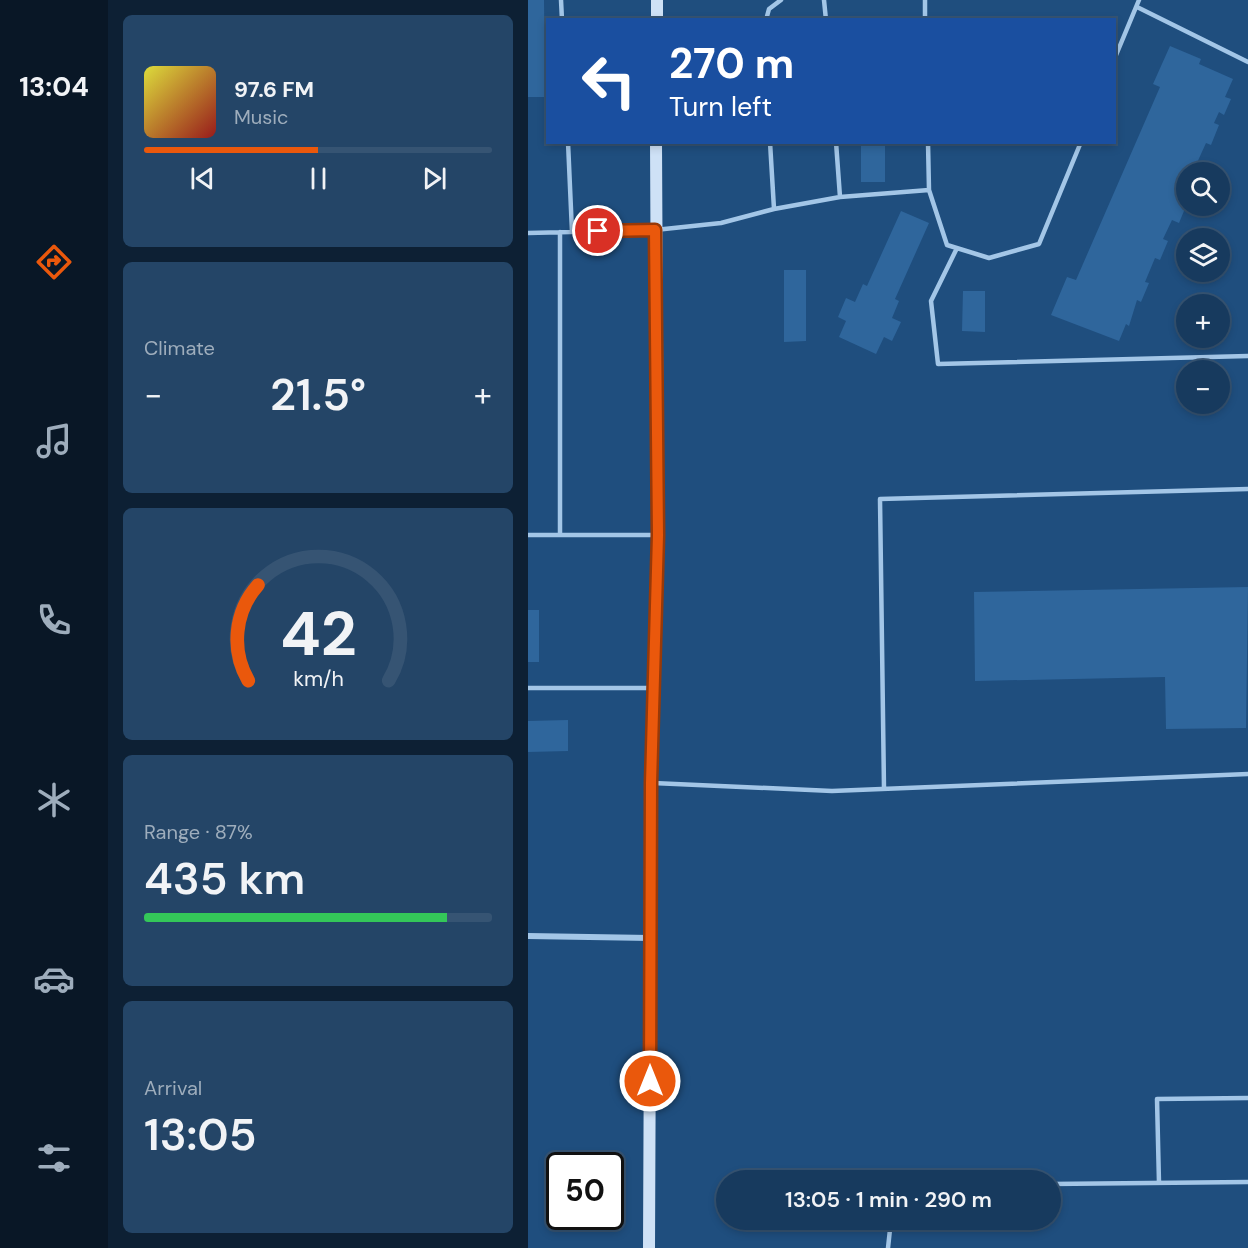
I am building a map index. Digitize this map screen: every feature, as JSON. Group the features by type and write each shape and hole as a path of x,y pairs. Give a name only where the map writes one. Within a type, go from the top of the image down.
{"main road":[{"path":"657,0 657,18"},
{"path":"649,1248 651,783 658,535 656,144"}],"street":[{"path":"528,936 650,939"}],"lane":[{"path":"561,0 562,18"},
{"path":"767,18 770,9 781,0"},
{"path":"824,0 826,18"},
{"path":"925,0 925,18"},
{"path":"1116,55 1139,0"},
{"path":"1137,6 1248,62"},
{"path":"568,144 572,232"},
{"path":"770,144 774,209"},
{"path":"836,144 840,197"},
{"path":"928,144 929,190 947,245 989,258 1039,244 1080,144"},
{"path":"528,233 655,230 721,224 774,209 840,197 929,190"},
{"path":"560,232 560,535"},
{"path":"957,248 931,301 938,363 1248,357"},
{"path":"884,789 880,499 1248,489"},
{"path":"528,535 658,535"},
{"path":"528,688 655,688"},
{"path":"651,783 832,791 1248,774"},
{"path":"1160,1183 1157,1099 1248,1098"},
{"path":"1061,1184 1248,1182"},
{"path":"888,1248 890,1230"}],"building":[{"path":"528,0 544,0 545,97 528,97"},
{"path":"1170,46 1201,59 1199,64 1233,79 1225,97 1231,99 1224,115 1219,112 1214,123 1219,125 1211,145 1206,143 1197,162 1176,162 1176,216 1182,216 1179,223 1172,220 1163,239 1168,241 1160,260 1155,258 1145,282 1149,283 1141,302 1137,300 1129,326 1126,324 1119,341 1051,315 1067,277 1076,280 1160,87 1153,84"},
{"path":"861,144 885,144 885,182 861,182"},
{"path":"901,211 929,223 895,299 899,301 892,318 901,322 892,341 884,337 876,354 839,337 846,321 838,317 846,298 855,302 863,284 867,286"},
{"path":"784,270 806,270 806,341 784,342"},
{"path":"963,291 985,291 985,332 962,331"},
{"path":"1248,587 1246,728 1166,729 1165,677 975,681 974,592"},
{"path":"528,610 539,610 539,662 528,662"},
{"path":"568,720 568,751 528,752 528,721"}],"route":[{"path":"598,231 655,230 658,535 651,783 650,1081"}]}
